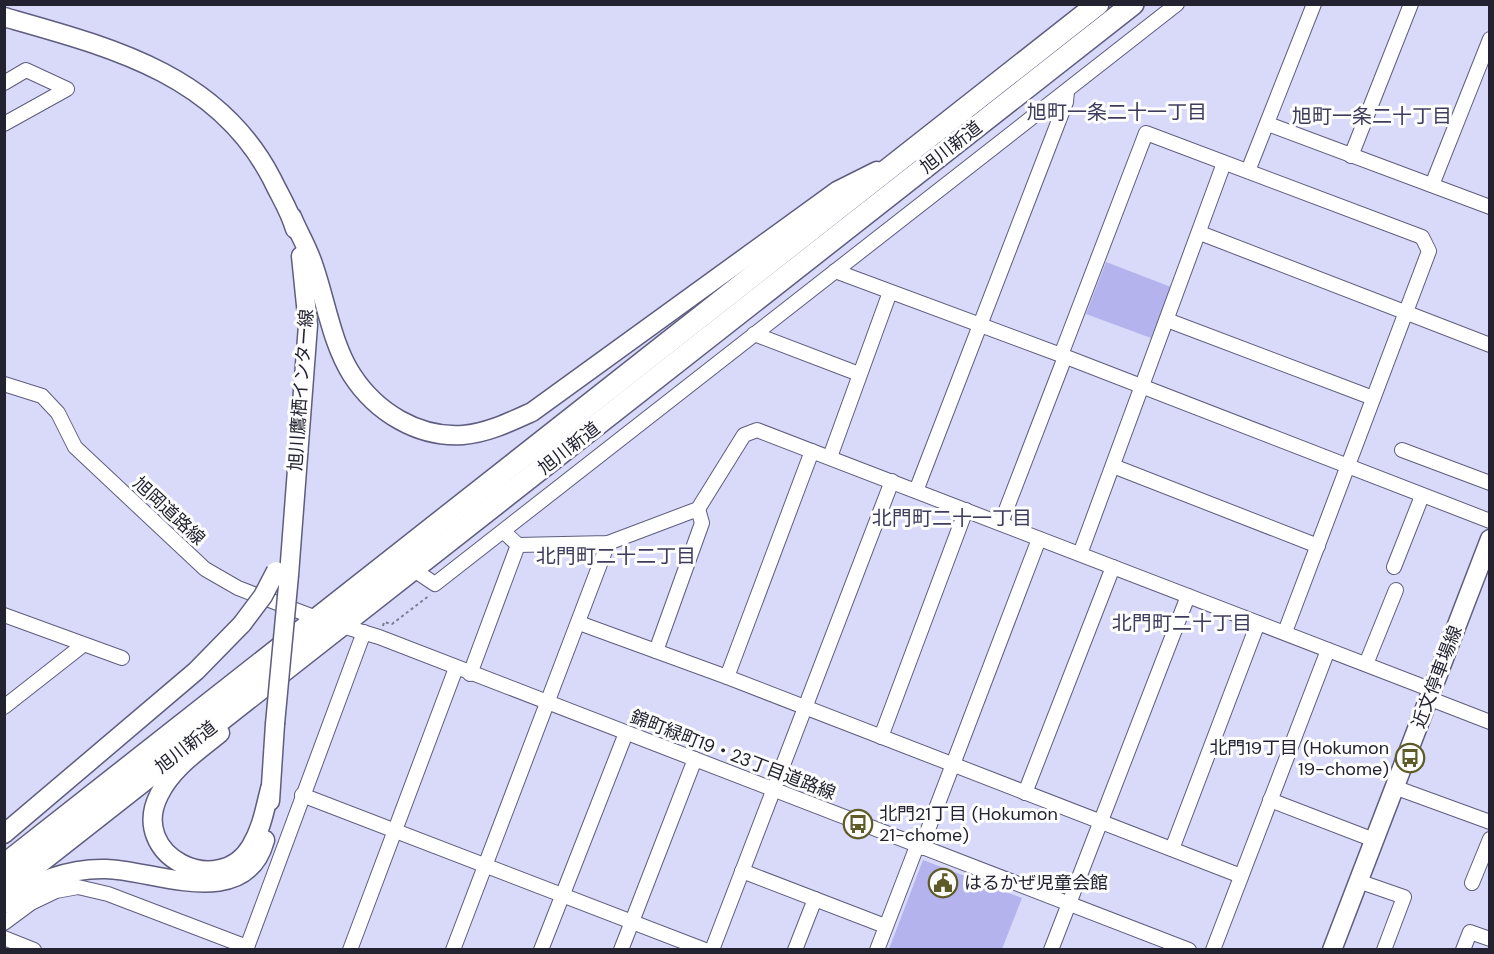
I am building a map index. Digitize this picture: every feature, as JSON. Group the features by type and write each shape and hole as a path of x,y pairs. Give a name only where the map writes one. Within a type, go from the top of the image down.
{"highway":[{"name":"旭川新道","path":"4,865 1098,4"},
{"name":"旭川新道","path":"4,890 1133,4"}],"main road":[{"name":"旭川鷹栖インター線","path":"4,16 92,42 180,80 218,108 242,133 261,158 292,217 304,268 308,325 291,523 283,573"},
{"path":"292,217 313,264 340,350 352,375 385,410 410,427 463,435 492,429 532,412 837,191 901,158"},
{"name":"近文停車場線","path":"1332,950 1430,694 1485,565 1490,539"},
{"path":"4,834 196,671 242,624 283,573"},
{"path":"4,904 37,884 83,870 129,871 196,884 220,881 238,874 254,862 263,846 270,820 283,573"},
{"path":"270,789 262,823 251,847 235,863 214,869 182,867 163,850 155,834 152,814 159,795 175,771 253,705 310,650"}],"street":[{"path":"414,570 435,584 1177,4"},
{"path":"1248,171 1314,4"},
{"path":"1351,156 1411,4"},
{"path":"1432,185 1490,39"},
{"path":"4,83 26,70 67,89 4,124"},
{"path":"916,491 1066,102 1067,92"},
{"path":"1268,124 1490,207"},
{"path":"1001,523 1146,133 1422,237 1429,250 1285,632"},
{"path":"1080,554 1224,163"},
{"path":"1200,233 1490,345"},
{"path":"835,271 980,324 1490,521"},
{"path":"830,457 890,292"},
{"path":"1167,320 1373,398"},
{"path":"754,334 859,374"},
{"name":"旭岡道路線","path":"4,384 42,396 58,413 75,447 205,569 238,588 340,625"},
{"path":"504,532 518,545 608,543 698,509 744,435 757,430 1366,664 1490,722"},
{"path":"1402,450 1490,483"},
{"path":"727,677 812,451"},
{"path":"1113,466 1318,546"},
{"path":"712,950 892,481"},
{"path":"1394,567 1422,496"},
{"path":"656,651 702,523 698,509"},
{"path":"881,737 966,510"},
{"path":"877,950 952,765 1039,539"},
{"path":"453,950 608,543"},
{"path":"470,674 518,545"},
{"path":"1025,793 1113,567"},
{"path":"1366,664 1396,590"},
{"path":"1052,950 1188,596"},
{"path":"4,615 122,658"},
{"path":"579,623 727,677 1241,876"},
{"path":"1172,849 1258,623"},
{"name":"錦町緑町19・23丁目道路線","path":"340,625 364,632 1189,950"},
{"path":"4,923 31,903 56,891 78,887 108,894 246,948 364,632"},
{"path":"4,707 83,645"},
{"path":"1213,950 1328,650"},
{"path":"350,950 456,668"},
{"path":"541,950 626,733"},
{"path":"621,950 695,759"},
{"path":"1394,787 1490,822"},
{"path":"303,795 705,950"},
{"path":"1270,800 1374,840"},
{"path":"1472,883 1490,839"},
{"path":"742,871 885,926"},
{"path":"1358,881 1404,897 1384,950"},
{"path":"795,950 815,899"},
{"path":"1463,950 1470,932 1490,939"},
{"path":"4,938 33,950"}],"shaded area":[{"path":"1106,262 1171,287 1151,338 1086,314"},
{"path":"923,860 1022,898 1002,949 889,949"}],"place":[{"name":"北門19丁目 (Hokumon 19-chome)","path":"1410,758"},
{"name":"北門21丁目 (Hokumon 21-chome)","path":"858,824"},
{"name":"はるかぜ児童会館","path":"943,883"}],"district":[{"name":"旭町一条二十一丁目","path":"1117,112"},
{"name":"旭町一条二十丁目","path":"1372,116"},
{"name":"北門町二十一丁目","path":"952,518"},
{"name":"北門町二十二丁目","path":"616,556"},
{"name":"北門町二十丁目","path":"1182,623"}]}
